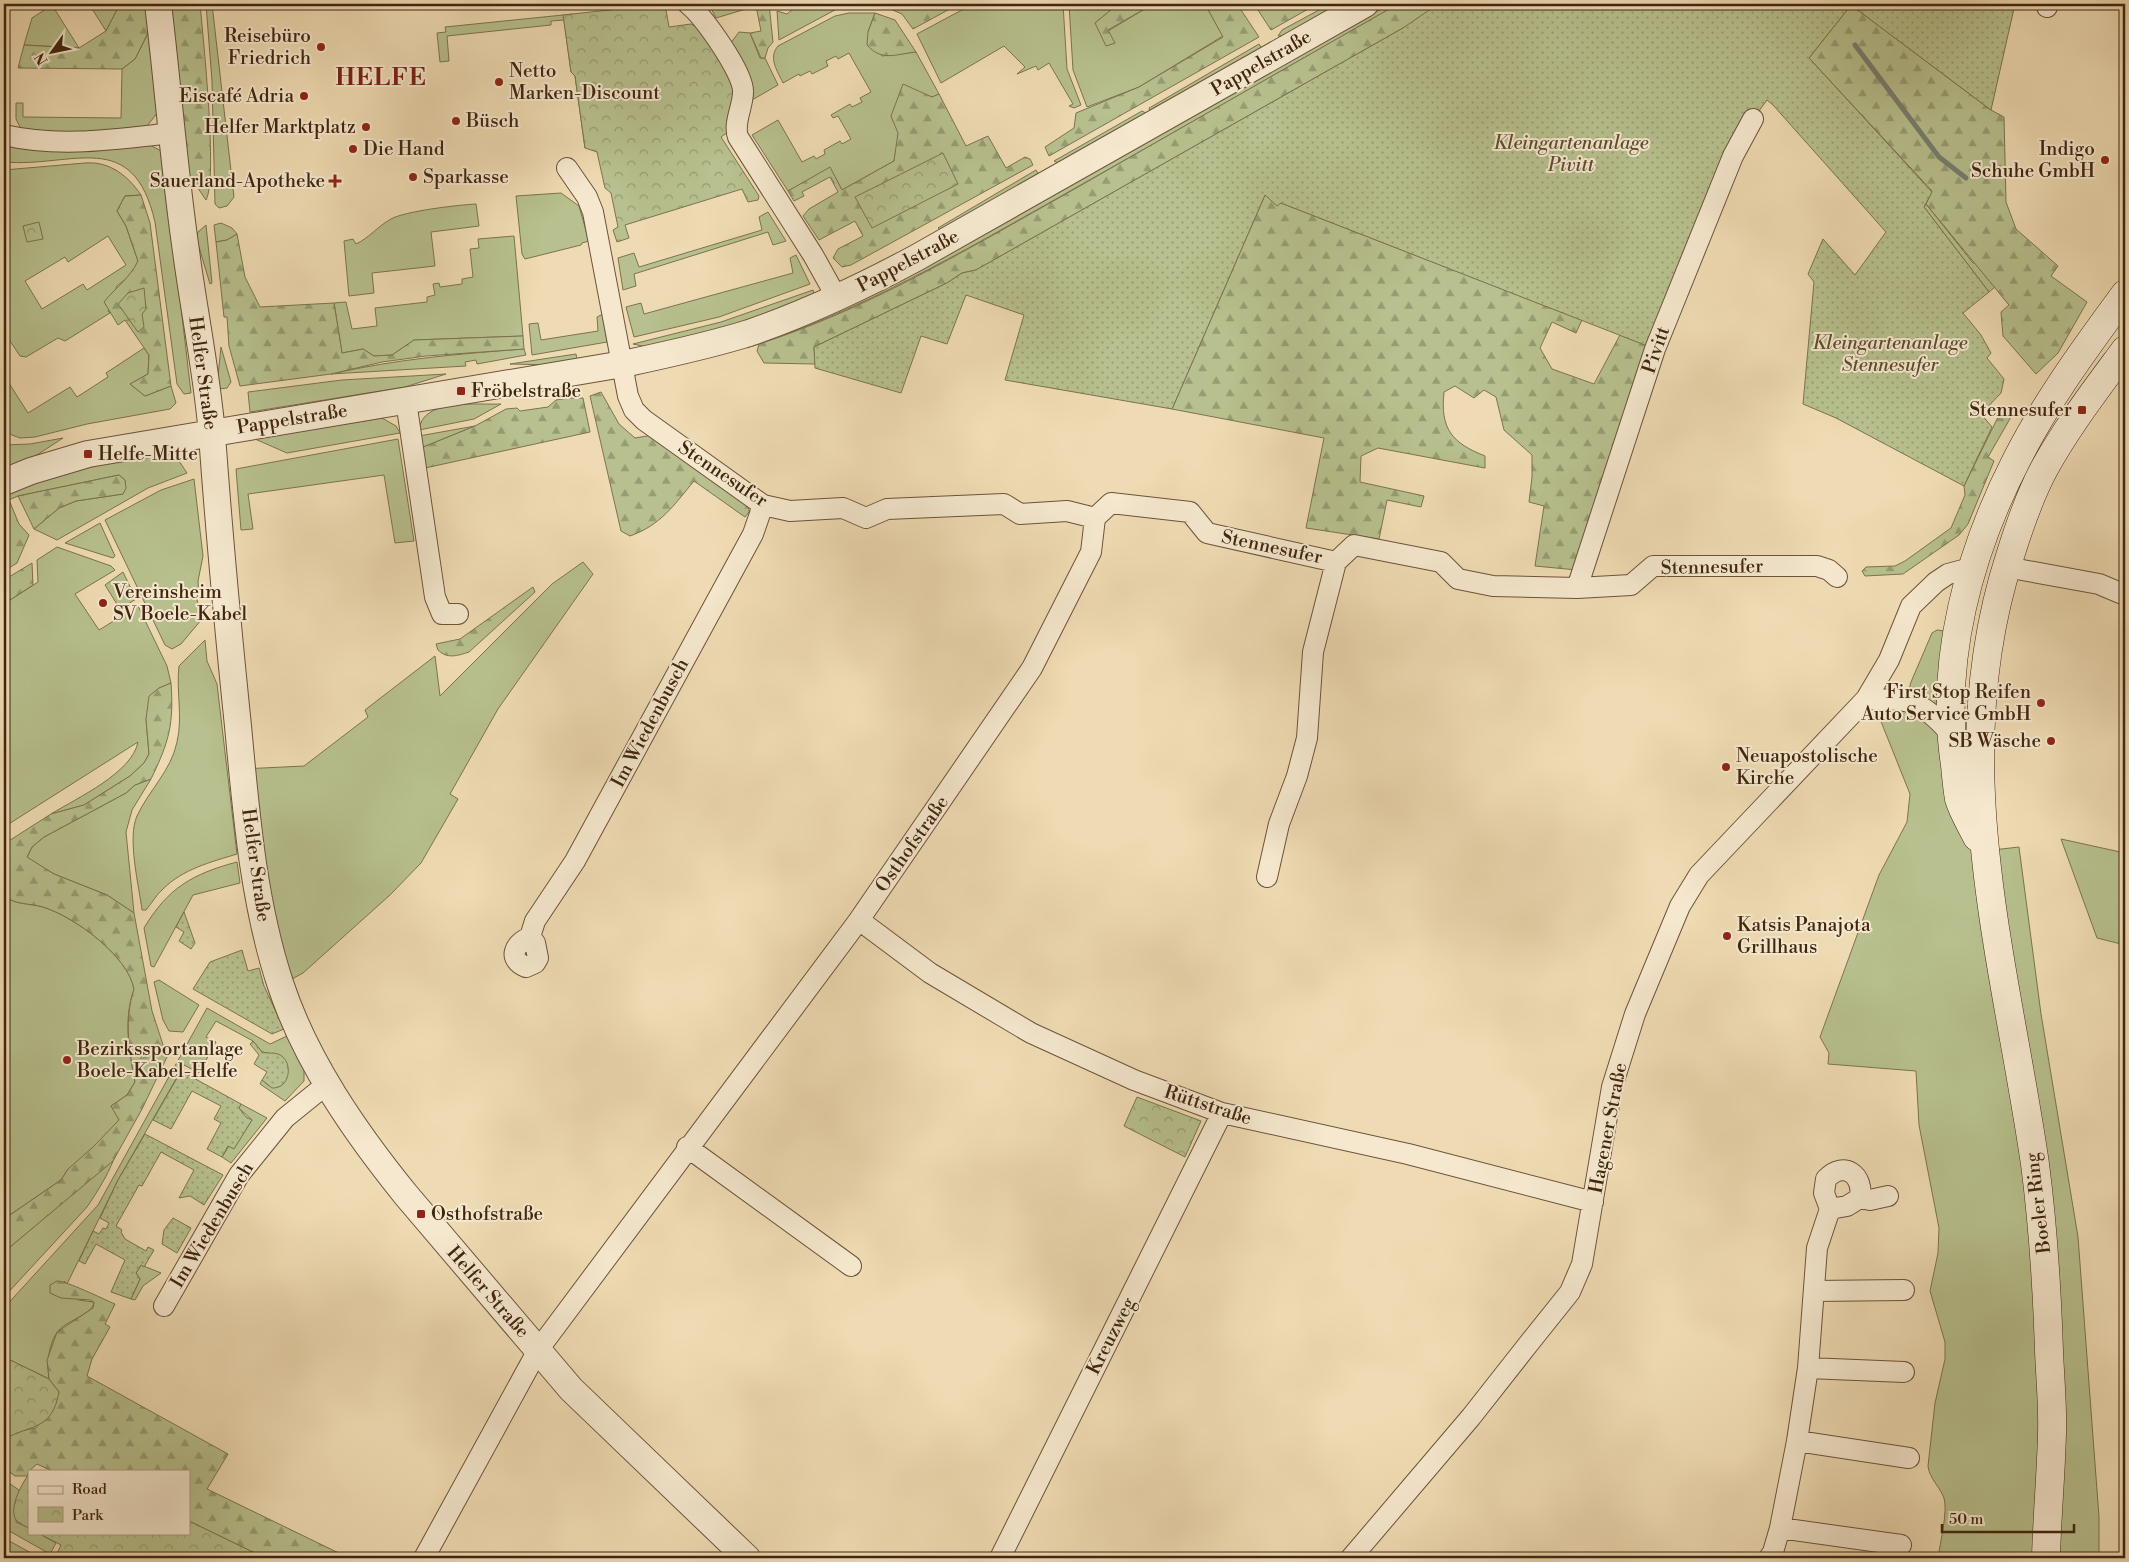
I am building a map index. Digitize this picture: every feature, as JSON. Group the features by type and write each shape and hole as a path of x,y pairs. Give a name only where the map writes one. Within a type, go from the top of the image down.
{"main road":[{"path":"1974,567 1996,505 2017,459 2068,373 2125,294"},
{"path":"2006,567 2028,503 2044,468 2072,424 2125,350"},
{"name":"Hagener Straße","path":"1974,567 2006,567"},
{"name":"Boeler Ring","path":"1974,567 1956,633 1951,669 1950,734 1960,800 1984,851"},
{"name":"Boeler Ring","path":"2006,567 1988,638 1978,744 1984,851 2002,978 2035,1164 2047,1283 2052,1430 2046,1558"}],"street":[{"name":"Helfer Straße","path":"158,4 186,248 212,432 225,608 242,769 267,938 281,985 298,1028 327,1084 386,1171 571,1388 747,1558"},
{"path":"688,4 706,22 741,78 743,92 736,131 738,138 813,255 837,298"},
{"name":"Pappelstraße","path":"4,482 31,471 88,454 622,364 698,347 747,333 837,298 916,258 1365,4"},
{"name":"Pivitt","path":"1577,588 1655,349 1732,156 1753,119"},
{"path":"4,135 42,142 67,143 173,133"},
{"path":"567,168 587,197 593,212 622,364"},
{"name":"Stennesufer","path":"622,364 628,396 634,410 644,420 764,505 790,512 843,508 866,518 887,509 1004,504 1020,514 1067,511 1095,518 1111,503 1190,512 1207,533 1336,562 1354,545 1441,562 1458,579 1493,586 1577,588 1631,585 1654,566 1817,566 1829,570 1837,577"},
{"path":"406,401 435,597 442,614 458,614"},
{"name":"Im Wiedenbusch","path":"530,937 535,921 575,861 753,534 764,505"},
{"name":"Osthofstraße","path":"424,1558 538,1350 687,1147 859,920 1032,668 1091,552 1095,518"},
{"path":"1267,877 1279,824 1297,776 1307,738 1313,652 1336,562"},
{"name":"Hagener Straße","path":"1351,1558 1471,1417 1570,1292 1582,1264 1612,1087 1635,1014 1680,906 1699,875 1866,699 1889,660 1911,606 1936,582 1948,574 1974,567"},
{"path":"2006,567 2044,572 2098,584 2125,595"},
{"path":"1866,699 1897,699 1918,704 1932,713 1950,734"},
{"name":"Rüttstraße","path":"859,920 930,974 1031,1033 1134,1080 1222,1113 1408,1154 1593,1202"},
{"name":"Im Wiedenbusch","path":"164,1306 239,1174 285,1118 327,1084"},
{"name":"Kreuzweg","path":"1000,1558 1222,1113"},
{"path":"687,1147 850,1266"},
{"path":"1770,1558 1780,1528 1797,1441 1808,1368 1817,1248 1830,1209 1824,1186 1831,1174 1843,1169 1851,1171 1857,1177 1861,1191 1860,1198"},
{"path":"1830,1209 1847,1206 1860,1198 1870,1200 1888,1196"},
{"path":"1814,1291 1904,1290"},
{"path":"1808,1368 1904,1372"},
{"path":"1797,1441 1909,1458"},
{"path":"1780,1528 1900,1545"}],"green space":[{"path":"89,4 120,4 106,31"},
{"path":"120,4 147,4 150,29 135,59 122,69 18,68 24,45 79,48 106,31"},
{"path":"170,4 200,4 211,165 206,200 189,175"},
{"path":"206,4 212,4 234,197 227,206 219,208 215,204 212,81"},
{"path":"665,4 669,27 691,24 700,29 733,82 734,94 728,132 721,137 759,196 758,200 748,202 742,189 625,225 629,238 617,242 613,230 618,227 611,193 605,188 597,152 585,148 575,76 571,72 563,15"},
{"path":"769,4 773,42 768,48 765,58 761,58 750,33 761,31 756,6 716,18 709,5"},
{"path":"799,4 846,4 779,40 777,11 787,14"},
{"path":"888,4 959,4 913,29 902,14 888,8"},
{"path":"973,4 1063,4 1067,69 1081,105 1074,108 1069,106 1073,104 1049,63 1038,70 1036,66 1017,74 1025,67 1004,46 941,83 917,34"},
{"path":"1069,4 1118,4 1095,23 1108,31 1153,4 1205,4 1223,36 1139,87 1087,107 1073,70"},
{"path":"1118,4 1153,4 1108,30 1115,43 1106,46 1095,23"},
{"path":"1205,4 1237,4 1259,37 1049,156 1045,147 1074,128 1076,113 1139,87 1223,37"},
{"path":"1254,4 1317,4 1271,30"},
{"path":"1330,4 1343,4 1286,35 1278,36 1282,30"},
{"path":"1390,4 1398,4 1105,171 908,280 829,317 747,348 746,345 1105,165"},
{"path":"1398,4 1452,4 1403,28 976,270 962,273 947,283 814,347 815,364 764,363 757,351 759,344 837,315 948,260"},
{"name":"Kleingartenanlage Pivitt","path":"1438,4 2015,4 1991,110 1851,5 1809,58 1932,192 1924,207 1989,292 1963,313 1981,335 1991,353 1987,358 2004,379 2001,393 1981,414 1992,427 1964,486 1836,418 1803,404 1814,282 1808,274 1823,239 1855,275 1886,232 1767,100 1753,119 1655,349 1281,203 1277,206 1265,195 1172,409 1005,380 1024,315 966,295 947,344 921,336 901,393 815,368 814,347 947,283 962,273 976,270 1403,28"},
{"path":"52,5 79,48 24,45 32,18"},
{"path":"1851,5 1991,110 2004,117 2006,202 2016,229 2058,266 2051,276 2087,302 2058,353 2036,374 2003,336 2001,312 2009,305 1926,204 1932,191 1809,58"},
{"path":"849,13 875,13 868,32 882,56 916,52 939,94 891,116 899,133 894,161 842,190 830,168 788,191 752,135 778,120 802,162 814,156 816,159 825,154 824,150 840,141 842,144 851,139 838,116 833,118 831,115 850,104 852,107 862,102 860,98 871,92 849,53 838,59 836,56 826,61 828,66 812,74 810,71 800,76 799,74 783,83 774,64 775,51 778,46 835,16"},
{"path":"875,13 895,20 916,52 890,56 878,54 867,45 868,32"},
{"path":"573,14 585,148 575,76 571,72 564,20 551,21 551,25 447,36 449,61 440,62 437,33 446,32 445,27"},
{"path":"150,29 158,112 147,126 66,134 21,129 16,119 16,103 23,103 23,117 121,118 122,69 135,59"},
{"path":"739,32 750,33 760,58 765,58 778,85 752,100 730,44"},
{"path":"1259,44 1262,49 1150,112 1149,108"},
{"path":"903,84 932,97 939,94 966,146 988,136 1006,168 1025,157 1030,159 1033,165 851,265 842,267 833,258 838,249 863,236 855,221 819,240 803,216 809,209 838,192 830,177 802,192 804,196 794,201 788,191 830,167 842,190 894,161 898,133 891,116"},
{"path":"1142,111 1148,114 1060,164 1054,161"},
{"path":"4,145 150,145 163,152 191,393 184,394 177,384 155,222 145,192 132,173 115,162 97,158 4,162"},
{"path":"943,153 958,184 872,228 855,197"},
{"path":"85,163 102,164 118,171 141,195 125,196 117,211 126,226 138,261 132,274 117,286 108,311 110,313 65,341 58,338 26,357 20,356 4,332 4,170","holes":["108,236 126,265 87,290 83,284 42,309 25,281 65,257 68,262"]},
{"path":"1036,170 1039,175 940,230 938,228"},
{"path":"561,193 579,206 589,241 581,245 525,259 522,254 516,196"},
{"path":"141,195 150,223 171,386 145,396 130,384 148,374 149,355 125,320 118,325 104,302 127,278 138,261 126,226 117,211 125,196"},
{"path":"1265,195 1281,203 1582,320 1576,333 1552,322 1540,348 1552,369 1594,384 1620,335 1649,346 1577,570 1535,566 1544,506 1529,502 1532,455 1504,430 1496,397 1484,390 1474,398 1455,386 1444,392 1443,405 1444,416 1451,433 1464,446 1485,456 1485,468 1378,448 1361,456 1360,482 1424,496 1421,507 1387,500 1379,539 1306,528 1324,438 1172,409"},
{"path":"476,204 479,226 431,232 435,266 372,273 374,293 349,296 344,241 353,239 356,244 391,219 408,213"},
{"path":"1926,204 1973,263 1977,263 1995,287 1989,292 1924,207"},
{"path":"768,212 786,241 773,245 768,232 634,274 636,286 623,290 618,258 634,253 639,267 762,230 759,217"},
{"path":"39,222 43,239 27,242 23,226"},
{"path":"221,223 232,228 237,234 227,240 216,242 214,225"},
{"path":"206,225 212,283 210,284 196,237 198,232"},
{"path":"237,234 245,277 260,307 334,303 342,353 363,349 374,356 392,355 414,340 523,336 524,349 426,356 382,362 331,374 240,386 229,346 227,317 224,317 216,242 227,240"},
{"path":"514,236 523,336 414,340 392,355 374,356 363,349 342,353 334,303 346,302 352,329 377,326 375,308 427,302 427,297 435,295 433,284 439,283 440,287 462,284 462,279 473,277 470,249 479,248 478,239"},
{"path":"796,255 810,284 719,317 634,337 626,307 641,303 644,314 793,273 790,258"},
{"path":"144,288 146,309 142,314 144,327 138,332 118,304 128,293"},
{"path":"813,290 814,293 810,297 744,323 647,347 633,344 721,322"},
{"path":"603,316 607,342 532,355 529,324 538,323 541,340 598,331 597,317"},
{"path":"221,347 231,382 227,388 219,389 218,376"},
{"path":"144,348 149,355 148,374 130,384 145,396 171,386 176,403 170,409 87,424 35,437 20,438 12,435 5,429 5,377 28,413 70,387 77,397 108,377 106,373"},
{"path":"524,349 526,355 477,364 476,360 465,362 466,366 331,374 403,361"},
{"path":"576,354 577,360 552,365 510,364"},
{"path":"446,374 405,387 250,412 248,392 342,380"},
{"path":"601,392 619,424 635,438 653,435 749,507 749,512 745,517 694,481 659,520 630,536 621,531 590,396"},
{"path":"583,398 590,432 425,468 421,448 475,426 506,409 517,408 520,411 548,407 556,400"},
{"path":"465,404 501,404 474,419 419,430 422,420 440,408"},
{"path":"2002,409 2015,410 1988,457 1994,461 1968,524 1959,535 1903,574 1865,576 1862,571 1866,567 1895,566 1951,528 1965,495 1964,486"},
{"path":"382,418 396,426 400,433 287,453 255,439"},
{"path":"475,426 421,448 419,436"},
{"path":"63,438 37,455 8,467 4,458 4,445 30,444"},
{"path":"398,439 414,541 395,543 384,475 248,494 253,529 241,530 236,469"},
{"path":"173,452 187,473 148,488 57,540 34,529 59,508 76,501 123,494 125,480 119,475 18,496 4,502 4,496 66,473 108,463"},
{"path":"119,475 125,480 126,488 123,494 76,501 59,508 34,529 18,496"},
{"path":"194,479 203,556 198,581 199,596 196,596 202,619 181,644 172,649 165,645 105,520 161,490"},
{"path":"9,500 19,524 29,535 17,563 4,571 4,502"},
{"path":"100,523 115,556 113,558 65,543"},
{"path":"57,547 111,566 115,570 75,594 99,630 138,606 167,666 171,683 159,688 146,719 149,754 144,763 130,776 84,805 51,814 102,784 115,774 134,753 138,742 4,827 4,604 38,582 37,560"},
{"path":"583,562 593,574 498,709 450,794 458,799 421,863 390,895 303,973 281,985 242,769 304,766 368,717 365,710 435,656 440,696 552,584"},
{"path":"32,563 33,585 4,604 4,580"},
{"path":"123,572 136,599 120,609 105,585"},
{"path":"533,587 535,592 469,652 449,656 438,650 436,644 460,639"},
{"path":"1937,630 1945,631 1936,705 1908,693 1932,633"},
{"path":"205,640 207,661 217,684 237,854 198,867 179,876 161,891 146,910 142,910 133,849 134,825 142,807 170,762 177,742 179,733 179,666"},
{"path":"171,683 172,710 169,732 151,779 135,785 126,793 44,837 32,847 27,857 54,874 107,895 134,913 152,1011 167,1057 142,1109 113,1161 4,1252 4,1219 61,1180 68,1169 119,1120 111,1106 127,1095 135,1082 128,1035 129,1012 134,989 130,976 111,951 70,919 43,907 18,902 4,896 4,844 51,814 84,805 130,776 144,763 149,754 146,719 149,696 159,688"},
{"path":"1874,704 1932,713 1984,851 2019,847 2041,1014 2078,1237 2099,1517 2099,1558 1938,1558 1945,1504 1942,1494 1930,1475 1928,1466 1935,1403 1945,1359 1945,1342 1930,1291 1938,1253 1939,1228 1919,1125 1916,1071 1828,1064 1829,1053 1820,1037 1879,875 1907,822 1910,794"},
{"path":"151,779 132,810 126,832 134,913 107,895 54,874 27,858 32,847 44,837 126,793 135,785"},
{"path":"2061,839 2125,853 2125,945 2097,938"},
{"path":"237,862 240,883 193,895 154,967 151,966 144,928 162,902 194,878"},
{"name":"Bezirkssportanlage Boele-Kabel-Helfe","path":"4,896 18,902 43,907 70,919 98,939 122,964 130,976 134,989 129,1012 128,1035 135,1082 127,1095 111,1106 117,1114 120,1131 116,1154 106,1177 87,1207 4,1297 4,1252 112,1161 68,1169 61,1180 4,1219"},
{"path":"184,912 195,943 191,949 179,941 184,932 176,927"},
{"path":"242,950 248,971 259,968 264,986 284,1029 272,1034 193,989 210,962"},
{"path":"159,980 199,1005 183,1032 169,1031 163,1020 154,982"},
{"path":"207,1008 270,1044 287,1036 304,1069 304,1081 285,1101 260,1084 262,1080 269,1086 272,1054 262,1052 253,1041 216,1021 206,1037 216,1042 199,1073 184,1065 118,1180 67,1284 64,1281 78,1300 94,1302 90,1310 63,1327 55,1335 49,1353 49,1379 4,1357 4,1308 98,1205"},
{"path":"253,1041 262,1052 275,1053 283,1057 288,1068 288,1074 283,1084 272,1088 262,1080 267,1072 254,1064 259,1055 250,1044"},
{"path":"181,1071 241,1104 239,1108 246,1117 252,1120 234,1149 228,1146 222,1157 207,1149 221,1123 214,1119 221,1106 192,1091 171,1129 153,1120"},
{"path":"1137,1097 1201,1121 1185,1157 1124,1126"},
{"path":"241,1104 267,1118 231,1163 222,1157 229,1146 234,1148 252,1120 239,1108"},
{"path":"145,1134 223,1175 204,1205 190,1196 179,1198 194,1170 161,1152 142,1186 139,1185 116,1226 122,1230 121,1232 125,1239 146,1251 148,1247 154,1250 144,1267 141,1265 136,1273 140,1279 131,1299 111,1292 125,1260 96,1244 85,1264 79,1261 93,1231 99,1234 103,1228 106,1229 109,1223 100,1218 118,1180"},
{"path":"173,1218 191,1228 177,1253 162,1244 164,1230"},
{"path":"141,1265 161,1273 143,1286 135,1300 131,1299 140,1279 136,1273"},
{"path":"57,1281 62,1282 115,1304 105,1324 110,1327 92,1359 87,1376 228,1454 207,1489 349,1558 265,1558 190,1521 190,1470 50,1470 37,1464 28,1470 27,1476 15,1476 5,1469 4,1439 19,1431 36,1428 59,1392 49,1379 47,1360 57,1332 93,1308 94,1302 90,1300 61,1298 50,1293 50,1285"},
{"path":"4,1357 49,1379 59,1392 52,1413 46,1420 32,1428 4,1439"},
{"path":"28,1476 28,1528 18,1522 14,1512 16,1498"},
{"path":"4,1480 19,1490 16,1522 28,1528 28,1534 40,1534 56,1543 50,1554 4,1528"},
{"path":"190,1521 265,1558 55,1558 61,1545 40,1534 190,1534"},
{"path":"4,1538 40,1558 4,1558"}],"waterway":[{"path":"1855,45 1939,157 1966,178"}],"place":[{"name":"Reisebüro Friedrich","path":"321,47"},
{"name":"Netto Marken-Discount","path":"499,82"},
{"name":"Eiscafé Adria","path":"304,96"},
{"name":"Büsch","path":"456,121"},
{"name":"Helfer Marktplatz","path":"366,127"},
{"name":"Die Hand","path":"353,149"},
{"name":"Indigo Schuhe GmbH","path":"2105,160"},
{"name":"Sparkasse","path":"413,177"},
{"name":"Sauerland-Apotheke","path":"335,181"},
{"name":"Fröbelstraße","path":"461,391"},
{"name":"Stennesufer","path":"2082,410"},
{"name":"Helfe-Mitte","path":"88,454"},
{"name":"Vereinsheim SV Boele-Kabel","path":"103,603"},
{"name":"First Stop Reifen Auto Service GmbH","path":"2041,703"},
{"name":"SB Wäsche","path":"2051,741"},
{"name":"Neuapostolische Kirche","path":"1726,767"},
{"name":"Katsis Panajota Grillhaus","path":"1727,936"},
{"name":"Bezirkssportanlage Boele-Kabel-Helfe","path":"67,1060"},
{"name":"Osthofstraße","path":"421,1214"}],"district":[{"name":"HELFE","path":"381,78"}],"park label":[{"name":"Kleingartenanlage Stennesufer","path":"1890,354"}]}
